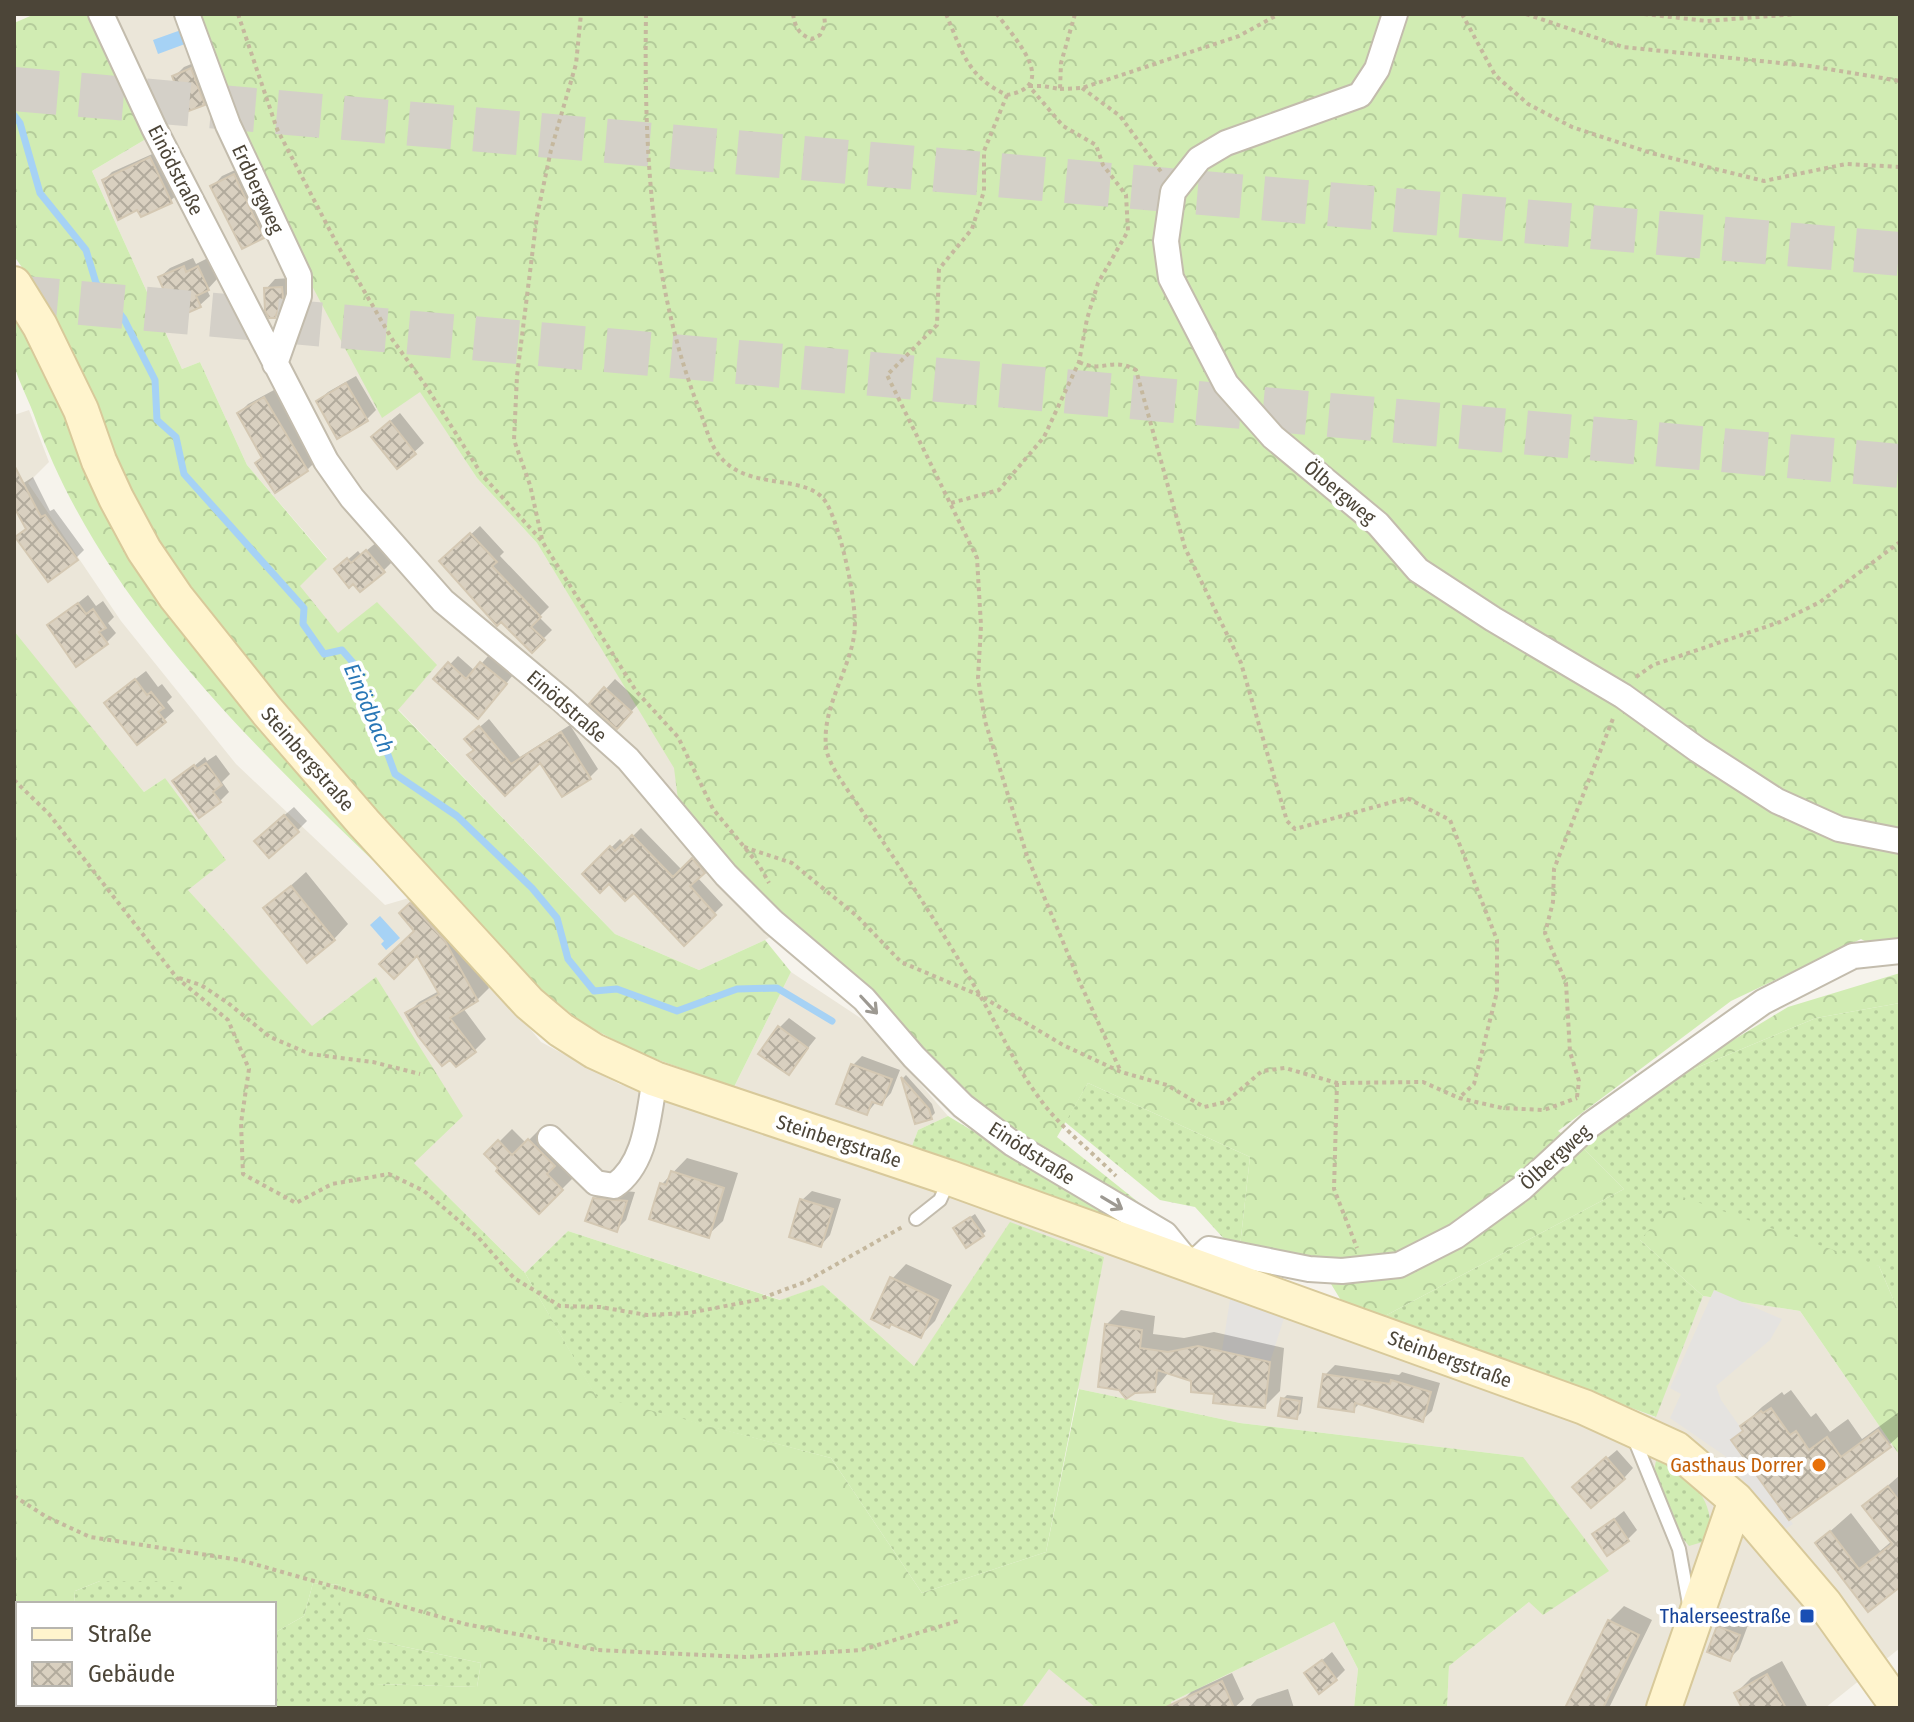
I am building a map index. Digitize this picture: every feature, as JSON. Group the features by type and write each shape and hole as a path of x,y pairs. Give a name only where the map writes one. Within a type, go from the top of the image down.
{"main road":[{"name":"Steinbergstraße","path":"14,284 47,340 81,410 99,461 144,550 176,597 267,711 364,823 529,1003 561,1030 594,1051 655,1079 950,1178 1584,1407 1676,1449 1736,1500 1824,1603 1899,1708"},
{"path":"1664,1708 1736,1500"}],"street":[{"name":"Einödstraße","path":"101,14 154,128 326,461 352,498 391,543 443,601 628,759 726,875 763,913 864,999 914,1057 963,1106 1013,1144 1165,1234 1191,1266"},
{"name":"Erdbergweg","path":"187,14 228,125 299,276 299,296 275,364"},
{"path":"1173,192 1199,159 1226,143 1360,95 1377,69 1395,14"},
{"name":"Ölbergweg","path":"1173,192 1166,241 1171,278 1226,384 1273,437 1378,524 1418,570 1493,619 1623,696 1777,801 1839,829 1900,841"},
{"name":"Ölbergweg","path":"1191,1266 1209,1249 1309,1269 1342,1271 1399,1265 1456,1236 1522,1188 1590,1125 1763,1002 1853,956 1900,951"},
{"path":"550,1138 596,1183 614,1186 625,1178 640,1153 655,1079"}],"lane":[{"path":"916,1219 940,1200 950,1178"},
{"path":"1630,1427 1679,1549 1693,1627"}],"path":[{"path":"238,14 277,129 338,246 392,339 426,386 482,475 542,541 636,691 678,737 713,809 743,846 792,863 857,916 901,962 981,996 1063,1045 1121,1072 1167,1085 1204,1107 1226,1102 1262,1071 1285,1068 1337,1083 1423,1082 1459,1098 1502,1108 1544,1110 1577,1098 1579,1081 1570,1052 1566,983 1545,933 1553,902 1554,869 1623,696 1635,677 1653,665 1780,622 1820,602 1900,542"},
{"path":"542,541 539,516 514,440 517,376 537,216 551,150 576,64 581,14"},
{"path":"646,14 644,92 654,217 666,305 686,373 716,452 741,475 803,485 826,501 841,542 853,595 855,634 829,716 826,749 843,781 981,996 1040,1101 1117,1178"},
{"path":"793,14 794,24 802,36 812,39 820,35 825,24 824,14"},
{"path":"946,14 964,61 980,79 1007,95 1019,93 1029,86 1034,75 1029,61 997,14"},
{"path":"1060,89 1061,63 1075,14"},
{"path":"1029,86 1082,88 1239,36 1279,14"},
{"path":"1462,14 1495,75 1528,104 1572,127 1651,153 1764,181 1846,164 1900,167"},
{"path":"1526,14 1623,47 1810,66 1900,81"},
{"path":"1644,14 1707,21 1797,14"},
{"path":"951,503 999,490 1044,437 1079,362 1098,283 1128,231 1126,195 1103,165 1096,145 1063,126 1029,86"},
{"path":"1082,88 1120,116 1154,160 1173,192"},
{"path":"1007,95 984,151 984,191 972,229 939,269 937,325 887,375 977,558 981,626 978,678 985,721 1027,856 1121,1072"},
{"path":"1079,362 1092,368 1121,362 1136,370 1185,548 1241,663 1287,821 1295,829 1407,798 1450,820 1497,940 1497,992 1474,1084 1459,1098"},
{"path":"14,780 49,814 177,978 228,1020 249,1069 241,1123 243,1174 296,1203 332,1184 389,1174 424,1191 478,1237 514,1278 560,1306 600,1307 647,1315 689,1313 757,1300 805,1282 916,1219"},
{"path":"177,978 201,985 270,1037 310,1054 373,1062 420,1074"},
{"path":"1337,1083 1334,1189 1365,1269"},
{"path":"14,1496 45,1516 90,1537 240,1560 465,1624 597,1650 745,1657 861,1650 958,1621"}],"shaded area":[{"path":"92,14 194,14 382,417 420,391 477,478 537,543 675,768 678,800 788,927 699,970 615,934 398,709 436,666 338,634 299,586 327,558 247,465 200,362 182,369 92,171 151,136"},
{"path":"29,410 49,462 28,483 121,621 236,764 385,905 419,895 541,1042 619,1084 730,1119 734,1087 791,972 868,1023 948,1116 918,1130 912,1146 1655,1417 1703,1296 1800,1311 1900,1456 1900,1648 1825,1708 1447,1708 1449,1666 1529,1602 1523,1457 1240,1423 1079,1389 931,1345 914,1366 823,1285 781,1300 568,1231 525,1273 414,1163 376,978 312,1027 187,889 165,778 144,792 17,638 14,631 14,415"},
{"path":"1714,1290 1782,1319 1770,1340 1716,1386 1721,1400 1743,1431 1732,1440 1793,1524 1782,1531 1725,1456 1670,1418 1681,1394 1670,1388"},
{"path":"1231,1293 1285,1315 1270,1362 1222,1351"},
{"path":"1334,1622 1358,1669 1354,1708 1172,1708 1171,1702"},
{"path":"1049,1668 1096,1708 1021,1708"}],"green space":[{"path":"35,14 92,14 151,136 92,171 182,369 200,362 247,465 327,559 300,586 338,633 377,602 437,665 398,710 615,934 699,970 765,940 791,972 734,1087 639,1053 584,1024 538,988 313,748 205,615 150,534 118,475 73,356 40,293 14,256 14,23"},
{"path":"194,14 1900,14 1900,960 1861,939 1731,1001 1558,1131 1582,1147 1624,1189 1383,1317 1342,1302 1314,1256 1240,1246 1250,1157 1088,1083 1057,1137 1158,1218 1077,1175 970,1103 733,872 678,800 674,768 537,543 477,478 420,392 382,418 311,284 233,122"},
{"path":"14,309 76,432 111,526 182,632 392,871 387,874 232,719 183,664 138,606 97,545 62,482 14,364"},
{"path":"14,631 144,792 165,778 226,860 188,890 312,1026 376,977 463,1116 414,1163 525,1273 596,1396 831,1458 922,1593 1046,1552 1079,1389 1240,1423 1523,1457 1609,1571 1543,1615 1529,1602 1449,1666 1447,1708 1354,1708 1358,1669 1334,1622 1171,1702 1172,1708 1096,1708 1049,1669 1021,1708 354,1708 376,1684 477,1687 481,1663 368,1639 340,1611 341,1585 313,1583 304,1616 276,1632 276,1602 184,1602 184,1581 100,1581 75,1591 74,1602 16,1602 16,1706 182,1708 14,1708"},
{"path":"1900,973 1900,1003 1816,1018 1665,1081 1788,1007"},
{"path":"1900,1003 1900,1315 1879,1266 1640,1240 1703,1296 1656,1417 1383,1317 1624,1189 1582,1147 1665,1081 1816,1018"},
{"path":"1088,1083 1250,1157 1240,1246 1226,1241 1195,1207 1160,1200 1065,1122"},
{"path":"948,1116 1130,1226 912,1146 918,1130"},
{"path":"1680,1196 1879,1266 1900,1315 1900,1456 1800,1311 1703,1296 1640,1240"},
{"path":"1010,1222 1104,1257 1046,1552 922,1593 831,1458 596,1397 525,1273 568,1231 780,1300 823,1285 914,1366"},
{"path":"1656,1461 1680,1472 1699,1491 1709,1516 1710,1528 1706,1541 1689,1546 1680,1535 1654,1470"},
{"path":"100,1581 185,1581 184,1602 74,1602 75,1591"},
{"path":"313,1583 341,1585 368,1639 481,1663 477,1687 377,1684 354,1708 182,1708 276,1706 276,1632 304,1616"}],"water":[{"path":"181,30 185,44 158,54 153,40"},
{"path":"380,916 400,938 386,950 381,944 384,941 370,925"}],"building":[{"path":"191,68 205,105 186,112 172,76"},
{"path":"150,157 172,203 141,217 137,210 118,220 102,180"},
{"path":"234,174 264,238 242,249 210,186"},
{"path":"184,266 186,272 198,266 209,290 196,296 201,307 176,318 158,277"},
{"path":"282,287 283,297 275,318 269,318 265,311 264,288"},
{"path":"346,383 368,421 337,439 316,401"},
{"path":"264,397 308,471 275,493 255,463 262,458 237,413"},
{"path":"390,421 416,454 397,469 371,437"},
{"path":"14,465 41,517 45,515 78,560 48,582 15,537 26,529 14,507"},
{"path":"470,533 497,562 492,566 541,617 531,627 545,640 532,653 501,622 497,626 439,561"},
{"path":"366,550 385,572 360,592 353,584 349,588 334,569 347,558 351,563"},
{"path":"78,603 86,614 93,609 106,628 99,632 108,644 76,667 47,625"},
{"path":"448,662 466,679 480,662 507,684 478,719 433,679"},
{"path":"135,679 147,695 151,692 164,708 158,712 166,722 137,745 104,703"},
{"path":"604,687 632,712 617,729 589,704"},
{"path":"479,726 511,764 561,732 591,779 562,797 540,763 505,796 467,755 474,750 464,739"},
{"path":"206,763 222,785 213,792 221,802 199,818 172,781 194,765 197,769"},
{"path":"284,815 299,832 269,858 254,841"},
{"path":"632,835 673,877 692,858 705,873 690,886 716,915 684,946 634,893 625,901 609,884 600,893 582,874 610,846 615,851"},
{"path":"291,886 335,940 307,963 263,908"},
{"path":"410,903 445,941 478,1001 450,1018 476,1052 456,1067 450,1060 442,1066 418,1036 405,1013 439,994 417,956 394,979 379,964 414,931 399,913"},
{"path":"778,1026 808,1048 789,1075 758,1054"},
{"path":"851,1064 892,1079 882,1105 872,1102 867,1115 836,1104"},
{"path":"901,1077 929,1109 932,1119 915,1124"},
{"path":"528,1139 555,1166 547,1174 563,1190 539,1214 496,1171 498,1168 484,1154 498,1140 512,1155"},
{"path":"671,1171 724,1188 709,1238 649,1219 660,1183 666,1185"},
{"path":"593,1198 627,1201 617,1232 585,1221"},
{"path":"800,1199 833,1209 821,1247 789,1237"},
{"path":"970,1217 984,1236 966,1248 953,1228"},
{"path":"890,1277 938,1300 921,1338 891,1324 889,1328 871,1319"},
{"path":"1105,1324 1142,1330 1140,1348 1168,1352 1198,1346 1270,1362 1265,1408 1213,1403 1214,1394 1191,1392 1191,1381 1157,1370 1155,1392 1135,1393 1126,1399 1119,1390 1098,1387"},
{"path":"1323,1374 1390,1384 1391,1380 1431,1392 1423,1422 1355,1403 1354,1412 1318,1407"},
{"path":"1281,1398 1300,1401 1297,1419 1278,1416"},
{"name":"Gasthaus Dorrer","path":"1771,1408 1790,1435 1796,1431 1809,1450 1827,1437 1841,1457 1878,1430 1891,1447 1789,1520 1731,1440 1743,1431 1740,1426 1761,1411 1763,1413"},
{"path":"1606,1457 1625,1479 1591,1508 1572,1487"},
{"path":"1888,1486 1900,1502 1900,1587 1868,1612 1815,1543 1830,1531 1859,1569 1892,1544 1862,1506"},
{"path":"1614,1519 1629,1541 1607,1556 1592,1534"},
{"path":"1608,1620 1639,1635 1603,1708 1565,1708"},
{"path":"1717,1626 1740,1635 1730,1661 1707,1652"},
{"path":"1322,1660 1337,1680 1319,1694 1304,1673"},
{"path":"1767,1674 1786,1708 1742,1708 1734,1693"},
{"path":"1222,1681 1234,1708 1164,1708"}],"waterway":[{"name":"Einödbach","path":"14,115 20,123 40,193 86,250 96,283 124,319 155,380 157,420 176,437 184,474 304,608 303,624 324,654 342,650 355,665 395,774 457,816 532,888 557,918 568,959 594,991 617,989 677,1011 737,989 777,988 832,1021"}],"tunnel":[{"path":"14,89 1900,254"},
{"path":"14,297 1900,466"}],"place":[{"name":"Gasthaus Dorrer","path":"1819,1465"},
{"name":"Thalerseestraße","path":"1807,1616"}]}
